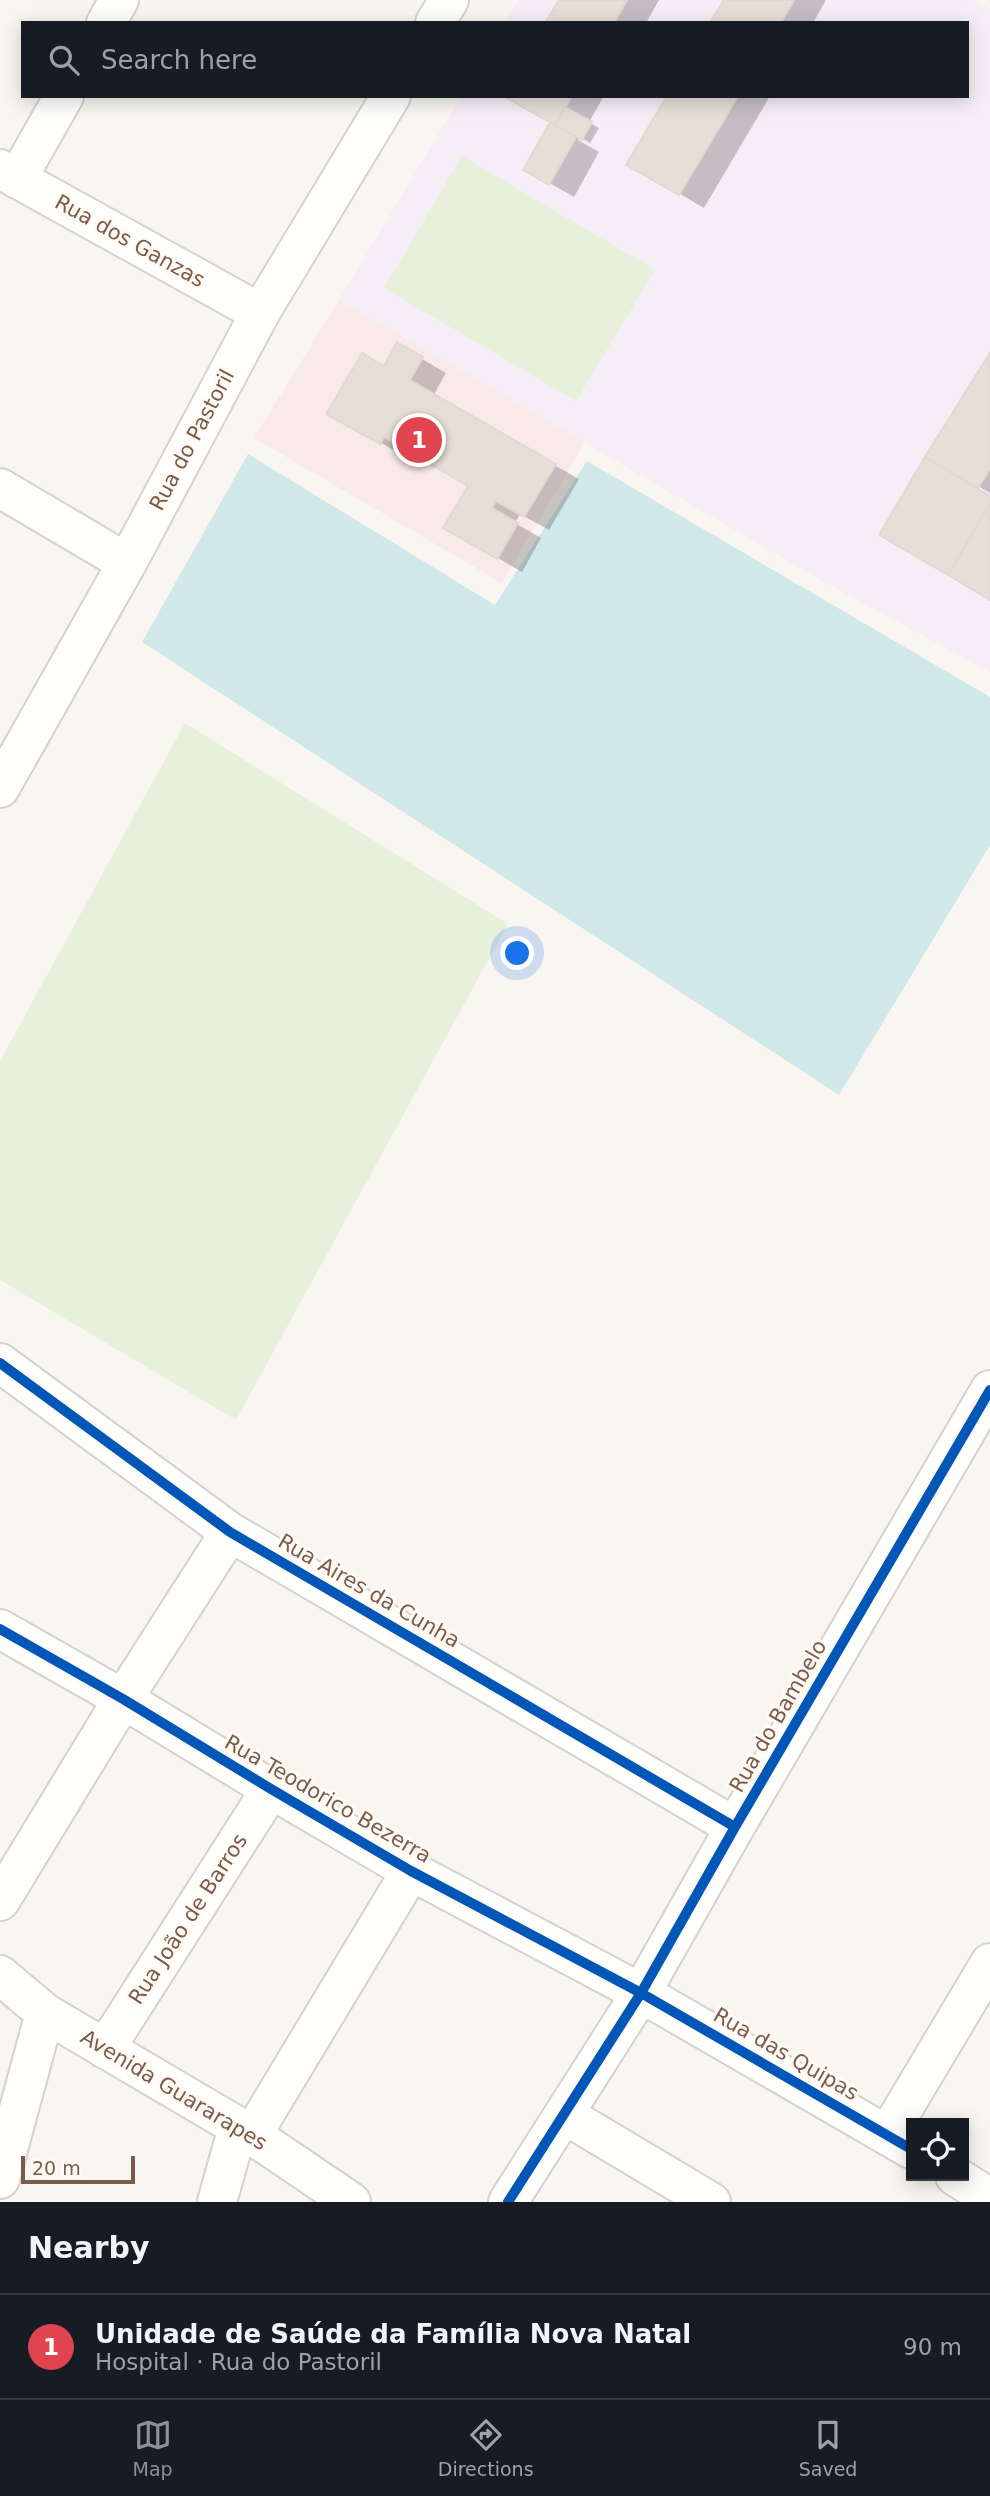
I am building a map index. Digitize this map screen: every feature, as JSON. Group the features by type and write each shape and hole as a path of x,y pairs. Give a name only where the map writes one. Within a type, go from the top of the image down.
{"street":[{"path":"107,21 119,0"},
{"path":"436,21 449,0"},
{"path":"8,174 63,98"},
{"name":"Rua do Pastoril","path":"0,788 127,563 260,313 390,98"},
{"name":"Rua dos Ganzas","path":"8,174 260,313"},
{"path":"0,488 127,563"},
{"name":"Rua Aires da Cunha","path":"0,1363 230,1532 735,1827"},
{"name":"Rua do Bambelo","path":"508,2202 641,1993 990,1390"},
{"path":"0,1901 123,1699 230,1532"},
{"name":"Rua Teodorico Bezerra","path":"0,1629 411,1871 641,1993"},
{"name":"Rua João de Barros","path":"105,2049 271,1790"},
{"path":"217,2202 245,2131 411,1871"},
{"path":"900,2142 990,1963"},
{"name":"Avenida Guararapes","path":"0,1975 45,2013 245,2131 351,2202"},
{"name":"Rua das Quipas","path":"641,1993 900,2142"},
{"path":"0,2179 45,2013"},
{"path":"565,2115 711,2202"},
{"path":"963,2181 990,2198"}],"shaded area":[{"path":"519,0 975,0 990,9 990,672 824,582 339,300 460,98 969,98 969,21 506,21"},
{"path":"339,300 585,442 502,583 254,438"}],"green space":[{"path":"462,156 655,270 576,401 384,288"},
{"path":"185,723 508,924 236,1420 0,1280 0,1061"}],"water":[{"path":"248,454 495,605 587,461 990,697 990,845 839,1095 142,642"}],"building":[{"path":"559,0 627,0 615,21 546,21"},
{"path":"724,0 794,0 782,21 711,21"},
{"path":"507,98 571,98 555,125"},
{"path":"666,98 737,98 679,195 626,165"},
{"path":"565,107 592,122 582,140 555,125"},
{"path":"550,122 576,137 549,185 523,170"},
{"path":"397,342 423,357 410,380 556,464 524,517 496,501 492,508 518,523 497,559 443,528 468,486 384,437 380,444 326,414 362,353 384,366"},
{"path":"990,353 990,469 978,488 925,457"},
{"path":"925,457 990,496 990,504 948,575 879,535"},
{"path":"990,504 990,600 948,575"}],"cycle path":[{"path":"0,1363 230,1532 735,1827"},
{"path":"508,2202 641,1993 990,1390"},
{"path":"0,1629 411,1871 641,1993 906,2146"}],"place":[{"name":"Unidade de Saúde da Família Nova Natal","path":"419,440"}]}
